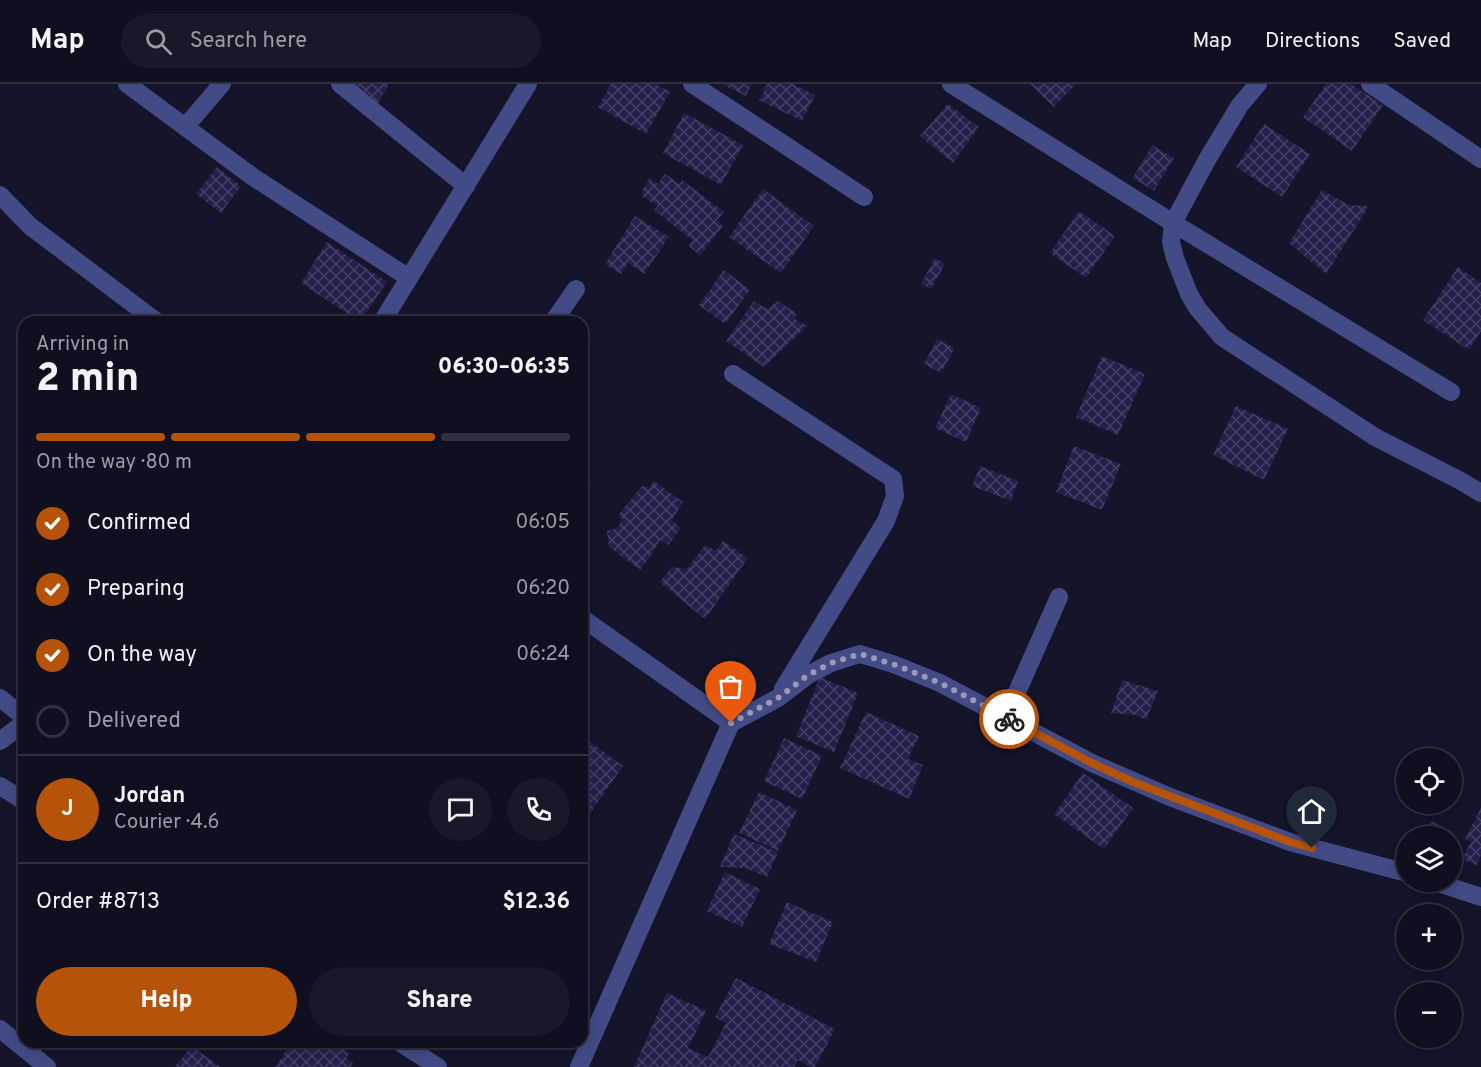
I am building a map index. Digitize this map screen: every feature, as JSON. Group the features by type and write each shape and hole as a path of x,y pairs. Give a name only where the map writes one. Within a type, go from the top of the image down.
{"street":[{"path":"127,84 253,177 409,278"},
{"path":"184,127 222,84"},
{"path":"340,84 466,186"},
{"path":"386,316 528,84"},
{"path":"692,84 864,197"},
{"path":"951,84 1173,223 1451,392"},
{"path":"1258,84 1240,105 1173,223 1171,242 1175,258 1198,309 1222,337 1375,437 1481,493"},
{"path":"1370,84 1481,159"},
{"path":"0,195 30,226 149,316"},
{"path":"557,316 576,289"},
{"path":"733,374 893,479 895,496 886,521 778,698"},
{"path":"1006,717 1059,597"},
{"path":"588,622 731,723"},
{"path":"582,1066 731,723 778,698 808,675 831,663 860,654 893,664 940,683 1092,763 1170,797 1290,842 1396,870"},
{"path":"0,698 18,712"},
{"path":"0,741 18,728"},
{"path":"0,786 18,797"},
{"path":"1462,891 1481,897"},
{"path":"0,1029 18,1044"},
{"path":"24,1048 47,1067"},
{"path":"408,1048 438,1067"}],"building":[{"path":"346,84 389,84 378,103"},
{"path":"611,84 656,84 670,92 646,134 598,107"},
{"path":"722,84 752,84 746,96"},
{"path":"767,84 793,84 815,95 802,121 759,100"},
{"path":"1030,84 1076,84 1054,107"},
{"path":"1326,84 1351,84 1383,105 1352,151 1303,117"},
{"path":"948,104 979,127 953,163 920,136"},
{"path":"684,113 743,145 721,185 663,153"},
{"path":"1264,124 1310,154 1282,197 1236,167"},
{"path":"1152,145 1174,158 1154,191 1133,178"},
{"path":"217,167 241,186 221,213 196,194"},
{"path":"665,174 680,184 682,180 724,212 717,220 723,226 700,255 689,246 692,240 654,210 658,206 643,197 642,190 650,178 658,184"},
{"path":"763,189 814,226 781,273 729,237"},
{"path":"1322,190 1348,205 1369,206 1326,274 1289,243"},
{"path":"1079,211 1115,236 1086,278 1050,253"},
{"path":"635,216 669,237 644,274 628,263 621,274 605,264"},
{"path":"327,242 387,282 364,316 351,316 301,283"},
{"path":"935,258 945,264 931,289 921,284"},
{"path":"1458,267 1481,283 1481,331 1469,350 1423,320"},
{"path":"724,270 750,290 725,324 699,305"},
{"path":"754,301 767,309 778,301 796,313 795,319 807,326 764,367 726,341"},
{"path":"937,339 955,348 941,373 924,364"},
{"path":"1102,356 1145,374 1118,435 1076,417"},
{"path":"951,394 981,408 966,442 935,428"},
{"path":"1236,406 1288,429 1264,480 1213,455"},
{"path":"1074,446 1121,464 1102,510 1056,492"},
{"path":"980,466 1018,481 1011,501 972,486"},
{"path":"654,481 683,502 672,520 681,528 668,545 660,540 640,570 609,547 607,531 617,528 622,519 618,515 642,486 649,488"},
{"path":"723,541 748,558 705,619 660,582 671,567 687,569 705,545 716,551"},
{"path":"820,677 858,693 834,752 796,736"},
{"path":"1122,680 1158,691 1146,720 1136,715 1111,713"},
{"path":"866,712 919,736 908,759 923,765 909,799 840,768"},
{"path":"784,738 822,756 802,799 764,781"},
{"path":"588,740 623,766 588,816"},
{"path":"1083,773 1133,808 1104,849 1054,814"},
{"path":"759,792 797,810 778,851 739,833"},
{"path":"1481,808 1481,855 1476,865 1462,859 1471,842 1465,839"},
{"path":"1431,821 1441,826 1428,826"},
{"path":"734,834 778,852 767,877 746,868 720,867"},
{"path":"725,872 760,889 742,927 707,911"},
{"path":"787,902 833,922 816,962 769,944"},
{"path":"736,978 835,1029 815,1067 798,1060 794,1067 634,1067 667,993 706,1011 688,1048 708,1057 726,1023 715,1017"},
{"path":"189,1048 194,1048 221,1067 175,1067"},
{"path":"288,1048 344,1048 350,1053 346,1058 353,1063 350,1067 275,1067"}],"way so far":[{"path":"731,723 778,698 808,675 831,663 860,654 893,664 940,683 1009,719"}],"route":[{"path":"1009,719 1133,782 1290,842 1312,848"}]}
